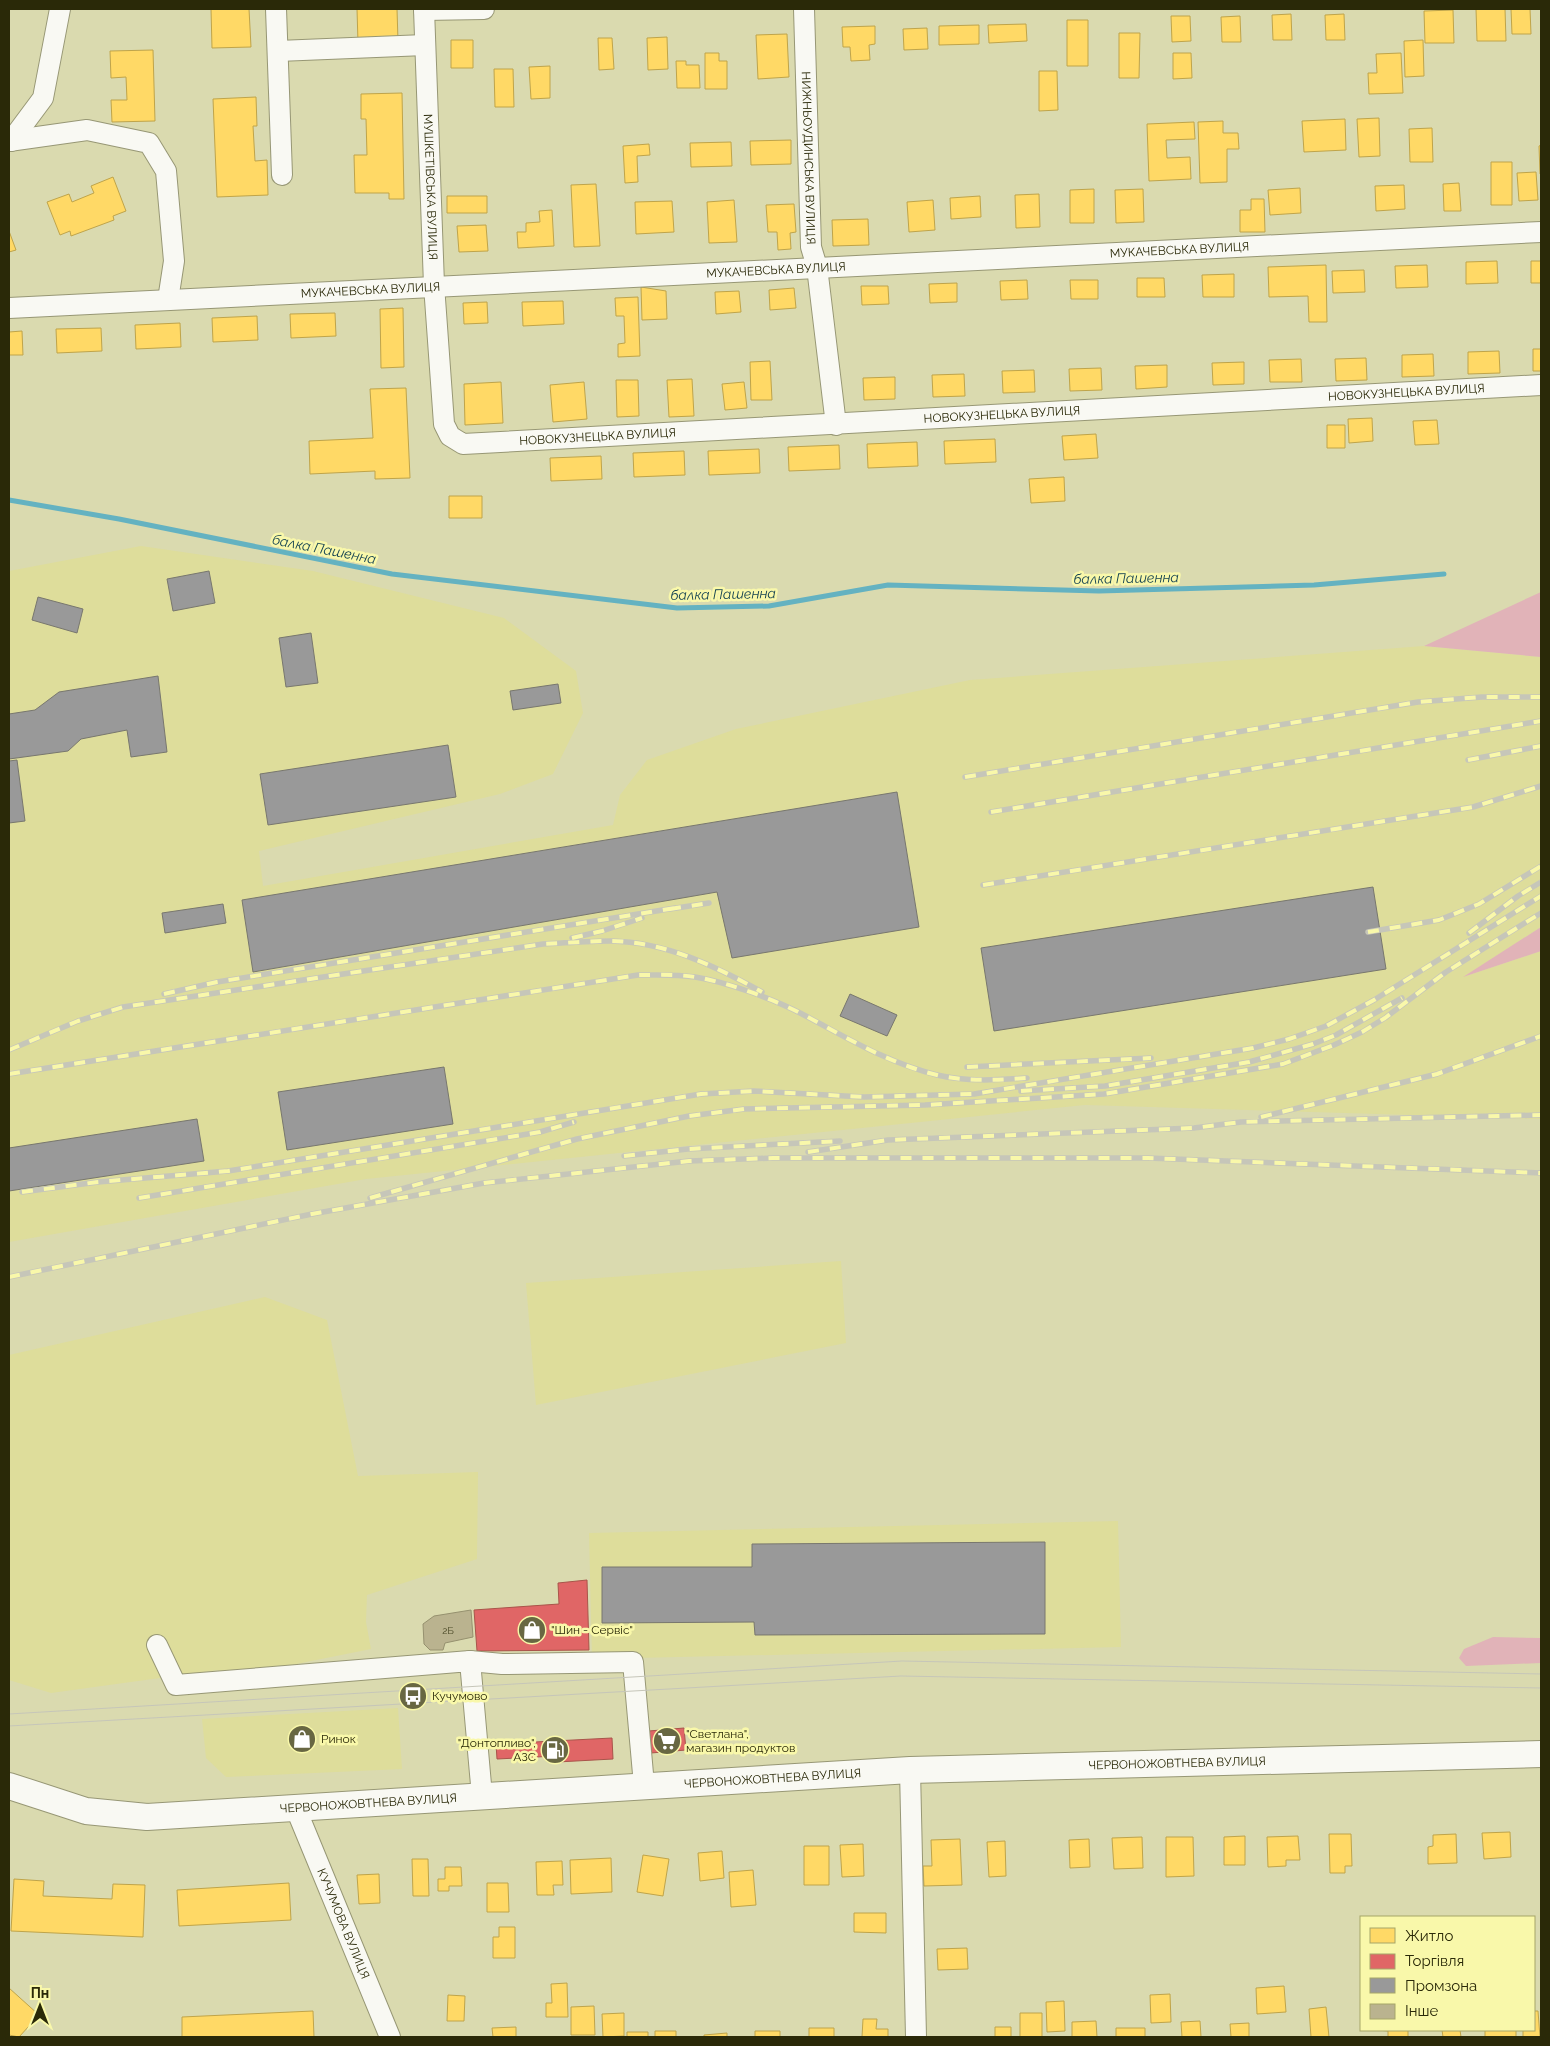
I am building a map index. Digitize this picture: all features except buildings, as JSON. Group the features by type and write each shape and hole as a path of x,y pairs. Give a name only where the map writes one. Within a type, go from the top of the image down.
{"main road":[{"name":"ЧЕРВОНОЖОВТНЕВА ВУЛИЦЯ","path":"9,1786 86,1811 147,1817 910,1770 1541,1754"}],"street":[{"path":"10,141 43,98 60,9"},
{"path":"276,9 282,175"},
{"path":"424,10 484,9"},
{"name":"НИЖНЬОУДИНСЬКА ВУЛИЦЯ","path":"804,9 810,247 817,267 836,425"},
{"name":"МУШКЕТІВСЬКА ВУЛИЦЯ","path":"424,10 434,285 444,424 450,436 463,444"},
{"path":"278,51 425,45"},
{"path":"10,141 87,130 149,143 166,171 174,261 168,300"},
{"name":"МУКАЧЕВСЬКА ВУЛИЦЯ","path":"9,308 434,285 1541,232"},
{"name":"НОВОКУЗНЕЦЬКА ВУЛИЦЯ","path":"463,444 1541,385"},
{"path":"157,1645 176,1685 470,1661 502,1664 633,1662 644,1785"},
{"path":"470,1661 482,1796"},
{"path":"910,1770 916,2037"},
{"name":"КУЧУМОВА ВУЛИЦЯ","path":"296,1809 390,2037"}],"shaded area":[{"path":"141,546 313,571 504,618 576,671 583,713 553,774 500,794 259,851 263,886 613,825 620,795 647,760 736,729 970,680 1424,646 1541,657 1541,927 1466,976 1541,951 1541,1119 1085,1105 366,1179 9,1242 9,571"},
{"path":"1541,592 1541,657 1424,646"},
{"path":"1541,927 1541,951 1463,977"},
{"path":"841,1261 846,1343 536,1405 526,1283"},
{"path":"265,1297 327,1320 358,1476 478,1472 477,1559 367,1595 366,1622 371,1649 221,1679 218,1670 51,1693 9,1680 9,1355"},
{"path":"1118,1521 1121,1647 592,1659 589,1533"},
{"path":"1493,1637 1541,1638 1541,1663 1466,1666 1459,1658 1464,1649"},
{"name":"Ринок","path":"398,1708 402,1769 226,1777 206,1758 202,1719"}],"waterway":[{"name":"балка Пашенна","path":"9,500 119,519 392,574 677,608 769,606 888,585 1099,591 1314,585 1444,574"}],"tram line":[{"path":"9,1714 902,1661 1541,1674"},
{"path":"9,1726 901,1676 1541,1688"}],"railway":[{"path":"965,777 1418,702 1482,697 1541,697"},
{"path":"991,812 1541,721"},
{"path":"1468,760 1541,746"},
{"path":"983,885 1473,807 1541,786"},
{"path":"1368,932 1439,920 1479,904 1541,866"},
{"path":"1469,933 1518,896 1541,882"},
{"path":"22,1192 98,1182 228,1171 701,1094 754,1091 864,1097 974,1094 1253,1048 1289,1039 1326,1026 1374,1000 1541,896"},
{"path":"670,909 709,903"},
{"path":"164,994 217,982 675,908"},
{"path":"370,1198 577,1139 689,1116 744,1109 925,1105 1104,1094 1283,1064 1334,1045 1362,1032 1385,1018 1446,972 1541,913"},
{"path":"572,938 602,931 642,918"},
{"path":"9,1050 78,1021 123,1007 543,944 611,941 651,946 690,957 762,992"},
{"path":"9,1074 638,975 681,975 721,983 764,997 790,1008 884,1056 919,1070 937,1075 971,1080 1027,1078"},
{"path":"1021,1091 1105,1086 1249,1062 1313,1044 1336,1035 1402,998"},
{"path":"1261,1117 1437,1074 1541,1036"},
{"path":"967,1067 1151,1058"},
{"path":"808,1152 888,1140 1194,1128 1241,1122 1541,1115"},
{"path":"139,1198 540,1132 574,1122"},
{"path":"624,1156 688,1149 840,1141"},
{"path":"9,1277 312,1214 484,1183 689,1161 773,1158 1148,1158 1541,1173"}],"place":[{"name":"\"Шин - Сервіс\"","path":"532,1630"},
{"name":"Кучумово","path":"413,1696"},
{"name":"Ринок","path":"302,1739"},
{"name":"\"Светлана\", магазин продуктов","path":"667,1741"},
{"name":"\"Донтопливо\", АЗС","path":"555,1750"}]}
